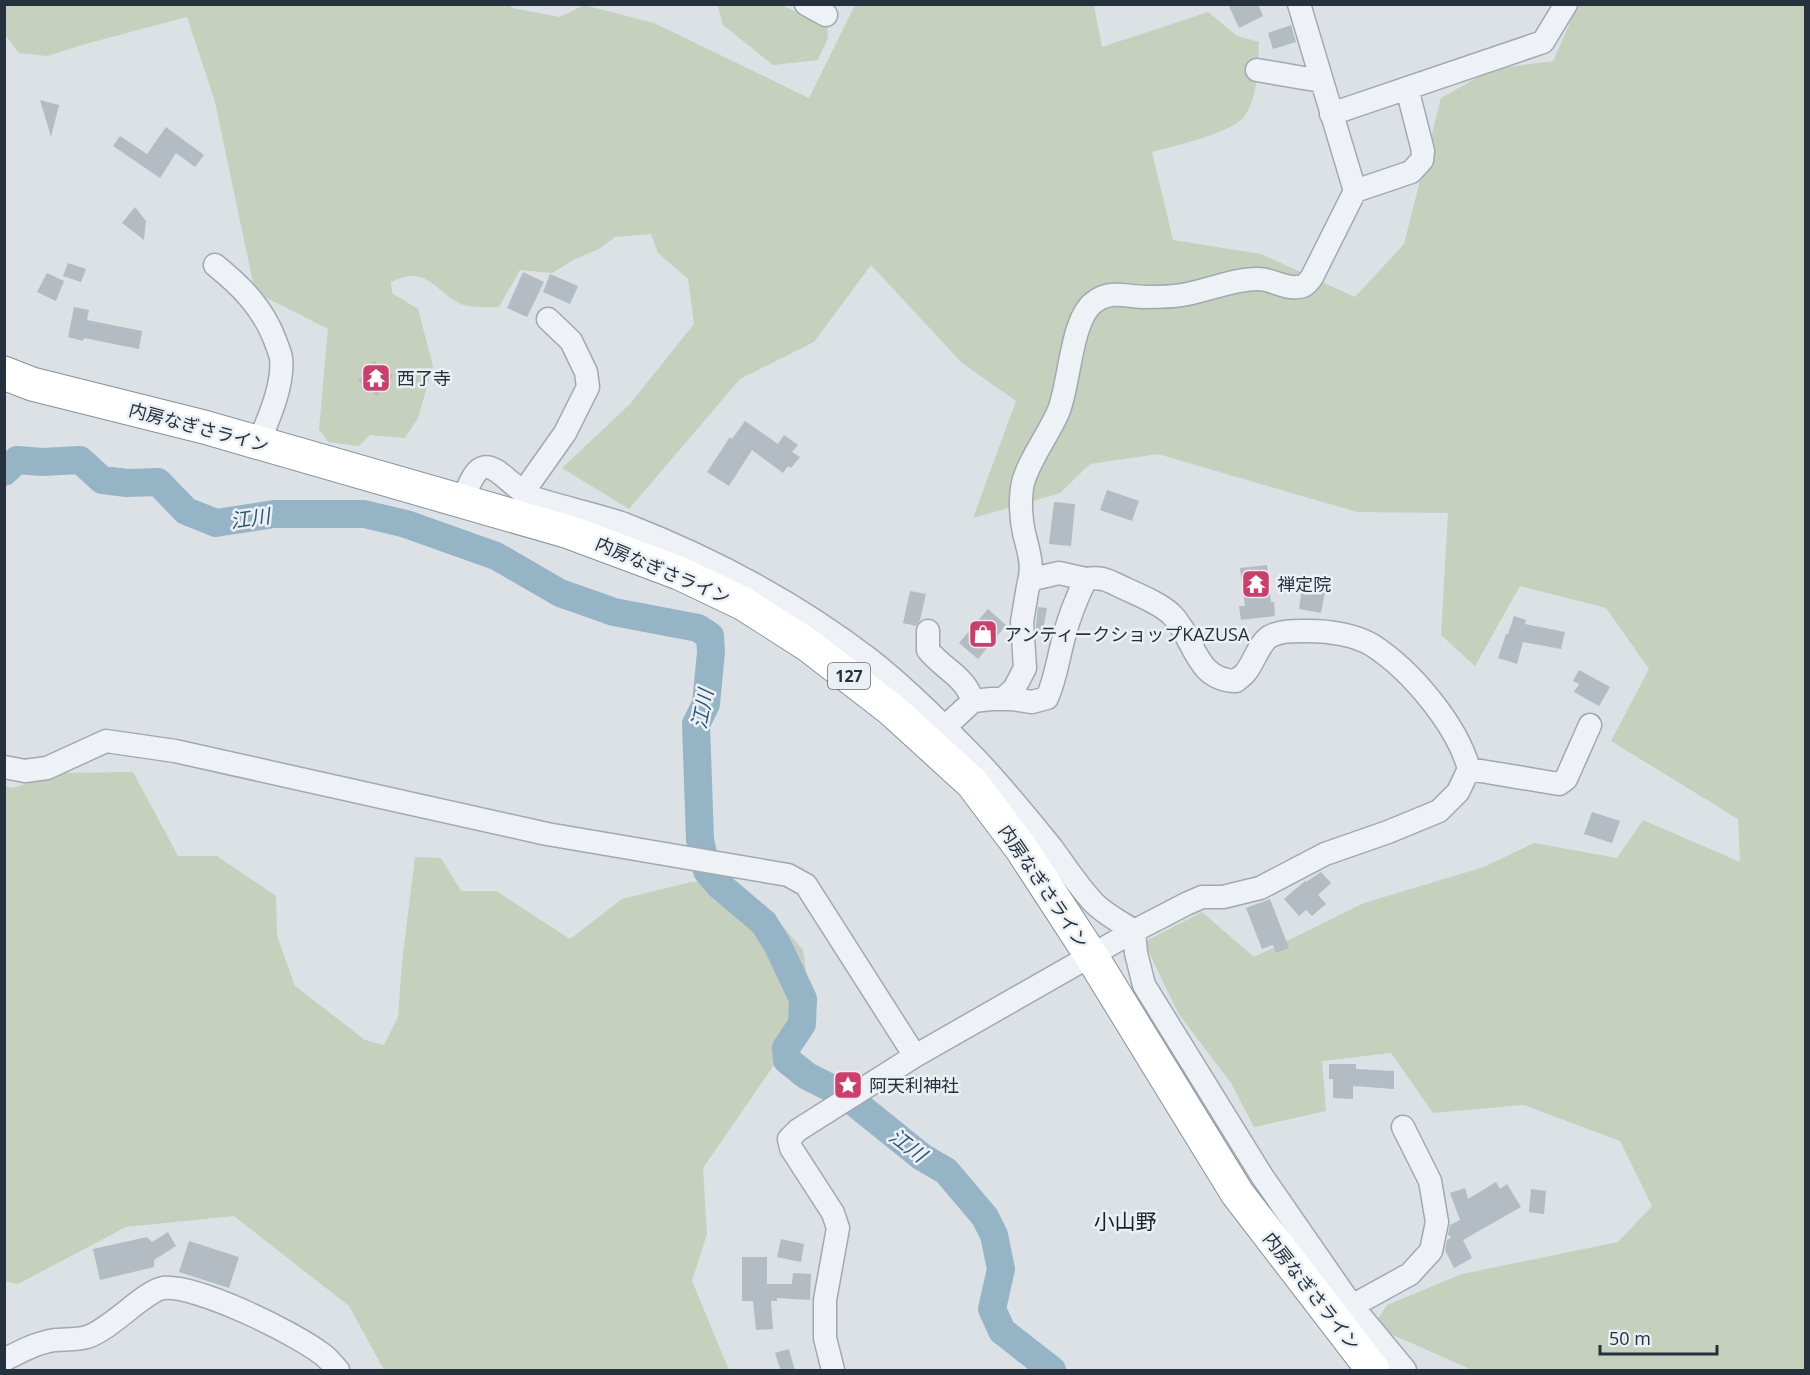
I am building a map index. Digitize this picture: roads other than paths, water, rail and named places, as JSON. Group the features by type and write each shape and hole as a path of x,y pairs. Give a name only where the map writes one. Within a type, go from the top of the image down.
{"highway":[{"name":"内房なぎさライン","path":"14,379 259,442 569,532 679,573 744,604 808,645 892,710 972,783 1021,848 1092,957 1237,1193 1373,1371"}],"street":[{"path":"806,4 826,15"},
{"path":"1003,699 1014,690 1025,668 1022,622 1032,573 1029,544 1024,533 1022,485 1058,412 1083,314 1094,302 1109,294 1125,293 1143,297 1181,295 1255,279 1269,280 1297,288 1305,286 1312,277 1355,191 1299,4"},
{"path":"1331,114 1544,42 1566,4"},
{"path":"1257,70 1321,81"},
{"path":"1355,191 1411,172 1422,160 1423,151 1407,88"},
{"path":"215,265 256,304 269,325 281,356 281,374 270,415 259,442"},
{"path":"524,491 565,433 588,387 586,372 571,342 548,319"},
{"path":"463,502 469,483 476,472 486,467 496,469 535,498 575,508 650,535 730,572 816,621 871,660 945,727 1005,790 1094,904 1134,931"},
{"path":"833,1371 825,1338 825,1300 838,1228 833,1213 791,1148 789,1139 798,1130 915,1056 1134,931 1202,897 1223,897 1260,888 1325,854 1439,811 1458,792 1469,770 1464,751 1436,707 1411,676 1371,645 1348,636 1314,631 1287,631 1268,638 1246,672 1236,681 1225,680 1211,673 1198,661 1172,615 1158,605 1100,577 1086,579 1059,573 1034,579 1028,586"},
{"path":"945,727 973,701 1003,699 1032,702 1047,698 1054,682 1064,636 1078,594 1086,579"},
{"path":"928,631 928,650 963,681 973,701"},
{"path":"1469,770 1559,784 1566,779 1590,725"},
{"path":"4,767 25,771 47,768 106,741 122,743 174,751 547,834 789,875 806,885 915,1056"},
{"path":"1134,931 1136,953 1144,985 1262,1176 1352,1306 1405,1371"},
{"path":"1352,1306 1410,1274 1431,1251 1437,1222 1430,1181 1403,1127"},
{"path":"4,1360 31,1346 55,1340 87,1337 118,1319 161,1288 168,1288 203,1295 274,1326 323,1354 338,1371"}],"waterway":[{"name":"江川","path":"4,472 17,460 42,462 80,460 102,480 127,483 158,482 186,511 216,523 274,514 364,514 406,524 496,556 560,593 614,612 698,628 710,636 711,652 706,704 696,724 700,840 707,871 719,885 764,923 778,946 803,999 802,1024 786,1048 787,1060 807,1076 845,1095 922,1157 946,1171 985,1217 994,1235 1001,1269 992,1309 1002,1331 1052,1370"}],"place":[{"name":"西了寺","path":"376,378"},
{"name":"禅定院","path":"1256,584"},
{"name":"アンティークショップKAZUSA","path":"983,634"},
{"name":"阿天利神社","path":"848,1085"}],"district":[{"name":"小山野","path":"1125,1221"}]}
